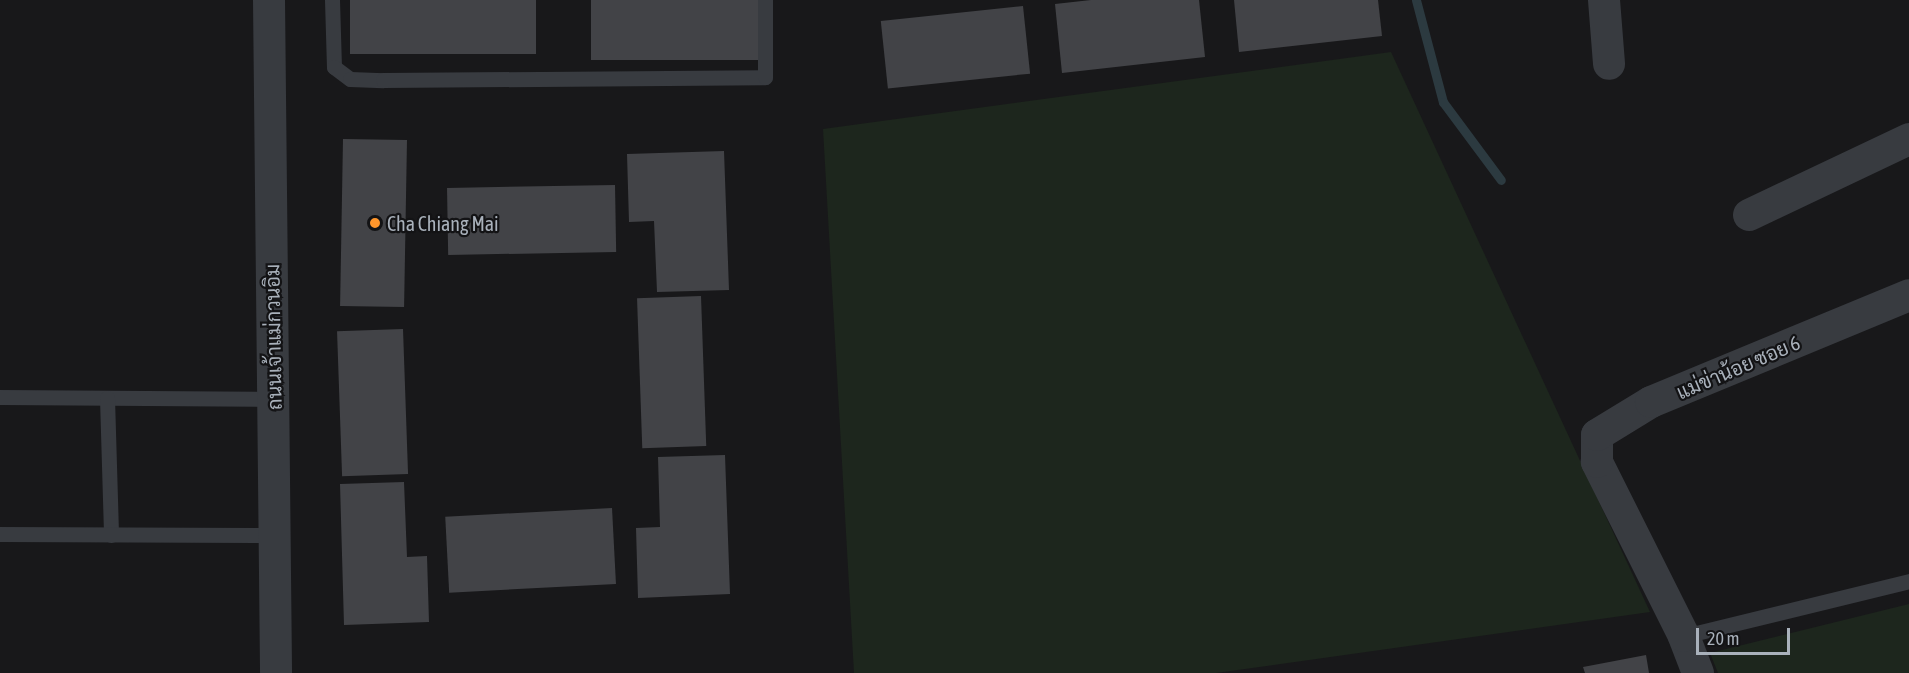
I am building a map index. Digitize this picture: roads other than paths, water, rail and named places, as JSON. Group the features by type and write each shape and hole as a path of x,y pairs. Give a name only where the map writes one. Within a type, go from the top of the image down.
{"street":[{"name":"ถนนเจ้าแม่กวนอิม","path":"269,0 276,673"},
{"path":"1604,0 1609,64"},
{"path":"1749,215 1909,139"},
{"name":"แม่ข่าน้อย ซอย 6","path":"1684,636 1597,462 1597,435 1613,421 1909,296"},
{"path":"1684,636 1698,673"}],"lane":[{"path":"332,0 334,66 350,79 383,80 765,76 765,0"},
{"path":"0,397 273,399"},
{"path":"107,398 111,535"},
{"path":"0,534 275,535"},
{"path":"1684,636 1909,581"}],"waterway":[{"path":"1416,0 1443,102 1501,180"}],"place":[{"name":"Cha Chiang Mai","path":"375,223"}]}
